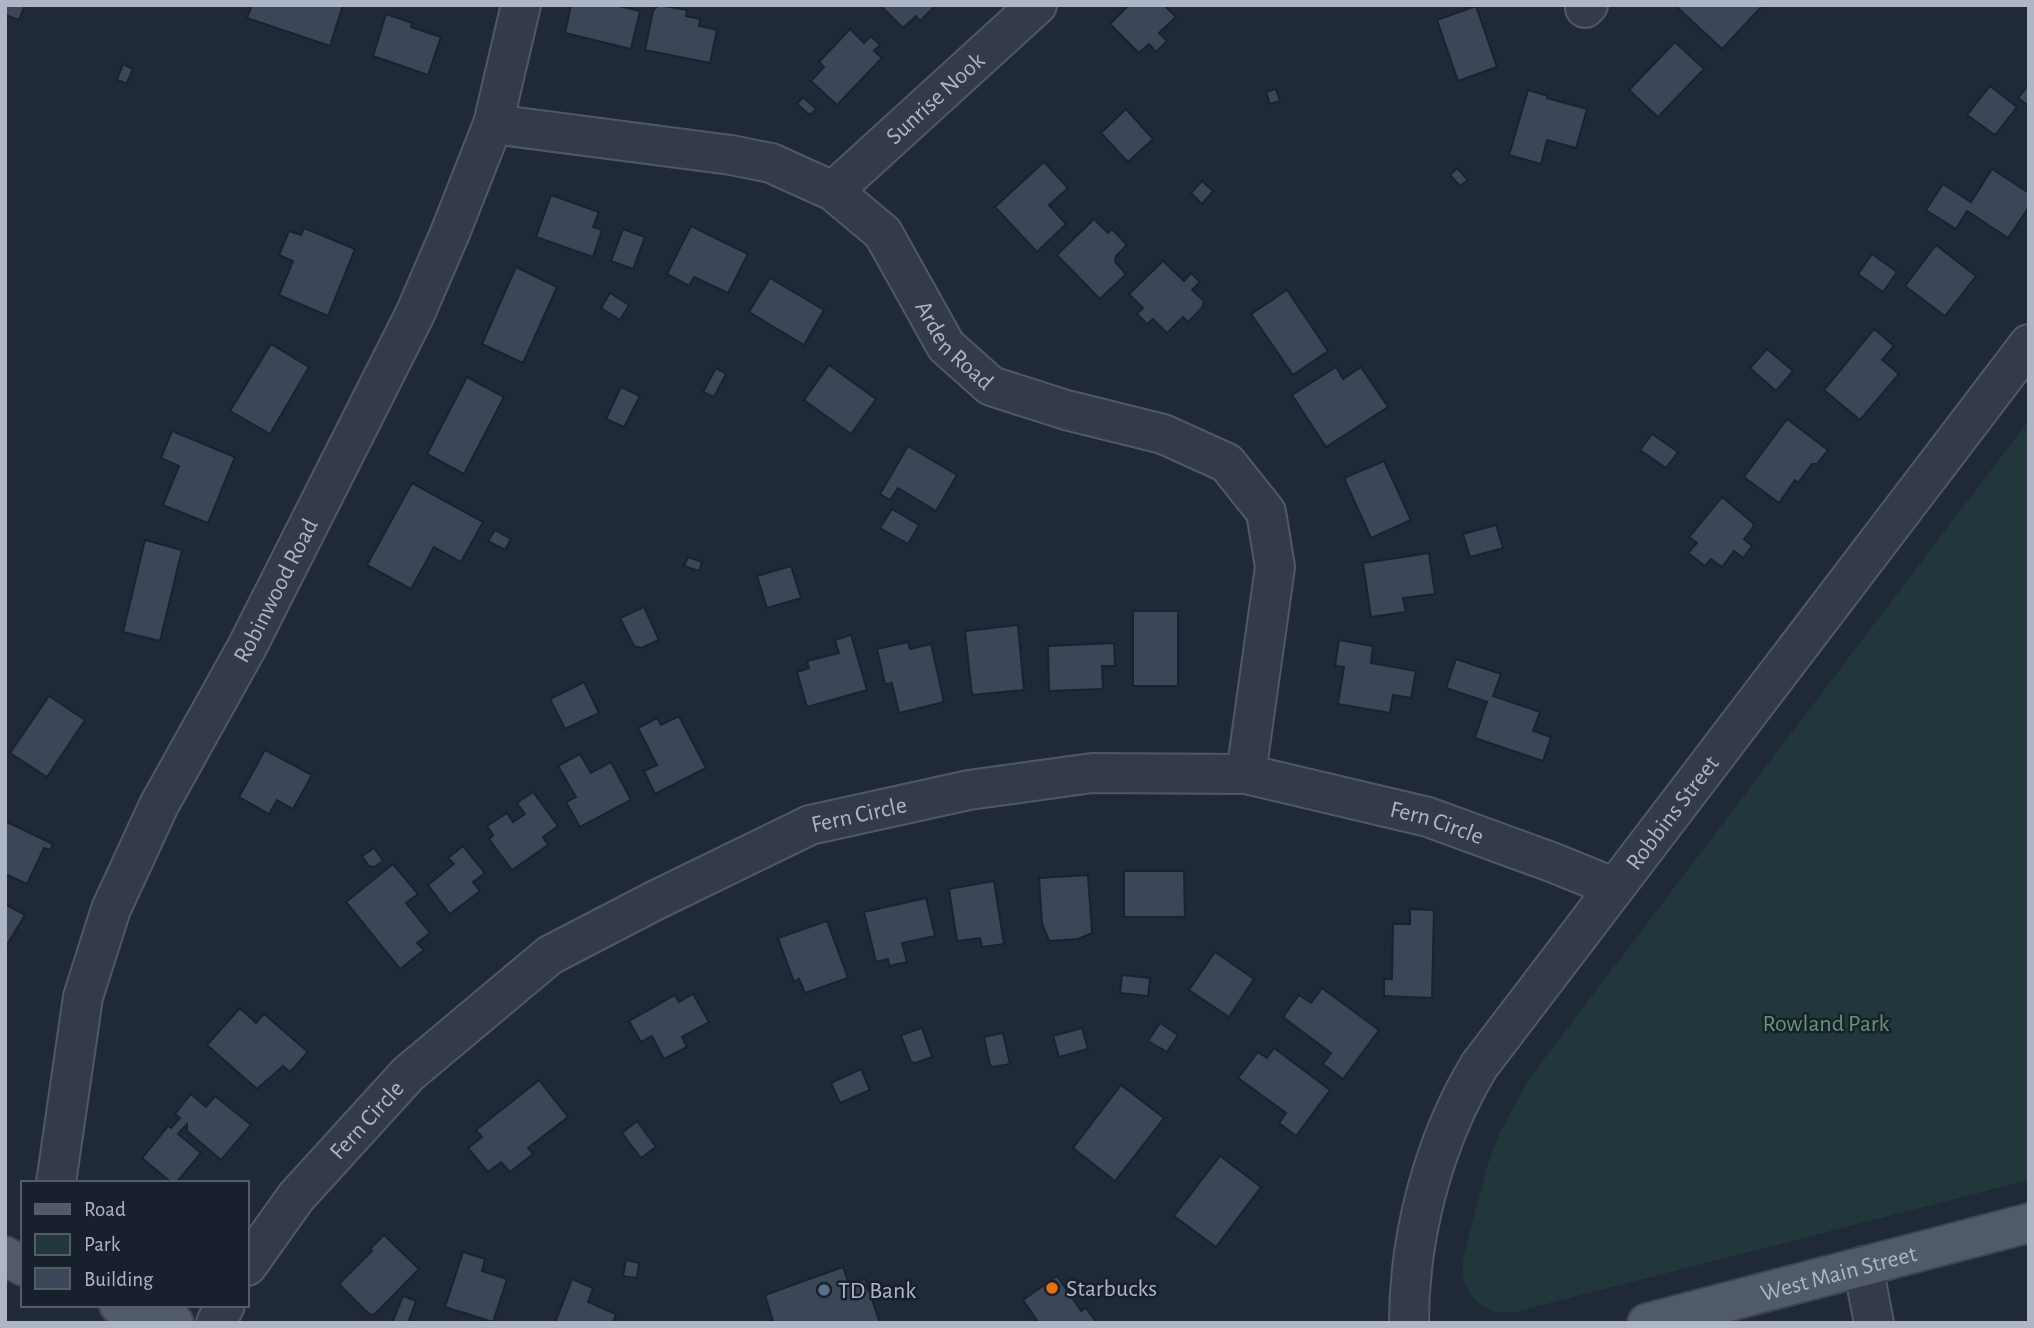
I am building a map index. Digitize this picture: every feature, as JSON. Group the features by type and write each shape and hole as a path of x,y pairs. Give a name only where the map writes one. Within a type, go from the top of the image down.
{"main road":[{"name":"West Main Street","path":"1647,1323 2029,1223"},
{"path":"5,1256 21,1265"},
{"path":"125,1307 174,1323"}],"street":[{"name":"Robinwood Road","path":"56,1181 83,997 111,909 159,805 247,647 415,314 493,124 521,5"},
{"name":"Sunrise Nook","path":"833,191 1037,5"},
{"name":"Arden Road","path":"493,124 731,155 771,163 833,191 883,233 946,346 991,386 1066,410 1163,434 1227,463 1266,512 1275,567 1246,774"},
{"name":"Robbins Street","path":"1409,1323 1412,1275 1431,1181 1461,1098 1479,1066 2029,344"},
{"name":"Fern Circle","path":"248,1265 296,1197 408,1074 550,955 810,825 969,790 1092,773 1246,774 1428,817 1613,887"},
{"path":"1863,1266 1874,1323"},
{"path":"216,1323 224,1307"}],"green space":[{"name":"Rowland Park","path":"2029,420 2029,1180 1515,1312 1494,1312 1475,1301 1464,1283 1462,1262 1488,1164 1499,1134 1529,1079"}],"building":[{"path":"5,5 25,5 19,20 5,15"},
{"path":"252,5 343,5 330,46 247,18"},
{"path":"571,5 615,5 640,11 631,49 565,33"},
{"path":"658,5 687,10 686,16 700,19 699,26 717,30 710,63 645,50 653,11"},
{"path":"885,5 936,5 920,21 916,16 903,28 883,8"},
{"path":"1129,5 1164,5 1176,17 1159,33 1167,41 1156,52 1149,44 1139,53 1110,24"},
{"path":"1763,5 1722,49 1677,7"},
{"path":"1476,6 1497,67 1458,81 1437,20"},
{"path":"386,14 412,23 411,27 441,37 428,75 373,56"},
{"path":"850,29 864,43 871,36 880,45 874,51 882,58 837,105 811,81 824,67 819,62"},
{"path":"1675,42 1704,69 1658,117 1629,90"},
{"path":"123,64 133,69 127,83 117,80"},
{"path":"2029,84 2029,106 2018,98"},
{"path":"1990,86 2017,107 1995,135 1967,115"},
{"path":"1276,89 1280,101 1270,104 1266,92"},
{"path":"1528,90 1587,109 1576,148 1547,140 1541,164 1509,155"},
{"path":"803,97 816,109 810,115 797,104"},
{"path":"1126,109 1153,139 1128,162 1101,133"},
{"path":"1044,162 1068,188 1049,205 1066,224 1037,252 995,207"},
{"path":"1457,168 1468,180 1460,186 1450,175"},
{"path":"1992,169 2029,193 2029,207 2008,238 1967,211 1956,229 1926,210 1943,184 1971,202"},
{"path":"1202,181 1213,191 1202,204 1191,193"},
{"path":"551,195 599,212 593,227 602,230 593,257 536,237"},
{"path":"1094,219 1108,233 1112,229 1127,245 1116,256 1115,262 1126,274 1100,299 1057,255"},
{"path":"691,226 748,254 728,293 694,277 689,286 667,274"},
{"path":"304,228 355,249 328,316 279,295 293,261 279,255 289,231 301,235"},
{"path":"623,229 645,237 633,269 611,261"},
{"path":"1936,245 1976,276 1945,316 1905,286"},
{"path":"1872,254 1897,272 1883,292 1858,274"},
{"path":"1163,261 1184,281 1191,273 1200,282 1192,290 1204,301 1202,308 1188,322 1183,317 1167,333 1153,319 1147,324 1137,314 1143,308 1129,294"},
{"path":"516,267 557,287 523,363 482,344"},
{"path":"770,278 824,310 804,345 749,312"},
{"path":"1287,290 1328,351 1293,375 1251,314"},
{"path":"610,293 629,305 620,320 601,308"},
{"path":"1874,329 1894,346 1882,360 1899,374 1860,420 1824,390"},
{"path":"271,344 309,367 270,434 230,411"},
{"path":"1767,349 1793,371 1776,391 1750,368"},
{"path":"829,365 876,399 851,434 804,400"},
{"path":"1336,367 1343,379 1361,367 1388,407 1326,447 1292,395"},
{"path":"716,368 726,374 714,397 703,392"},
{"path":"467,377 504,397 464,474 427,454"},
{"path":"621,387 640,396 624,427 606,419"},
{"path":"1787,419 1828,450 1817,464 1812,464 1798,483 1795,480 1779,503 1744,477"},
{"path":"172,431 235,457 208,523 163,505 179,466 161,458"},
{"path":"1652,434 1678,452 1666,468 1640,450"},
{"path":"908,446 957,475 936,511 898,488 890,500 880,494"},
{"path":"1384,461 1411,520 1371,538 1344,478"},
{"path":"412,483 483,522 461,562 434,547 411,589 367,565"},
{"path":"1722,497 1753,523 1754,526 1744,539 1752,546 1743,558 1734,551 1722,567 1711,559 1705,566 1688,553 1697,543 1689,537"},
{"path":"892,509 919,525 908,544 880,528"},
{"path":"1496,525 1503,548 1470,557 1463,534"},
{"path":"495,530 511,539 505,550 488,541"},
{"path":"145,540 182,550 160,641 123,632"},
{"path":"1429,553 1435,594 1403,598 1406,612 1371,617 1363,563"},
{"path":"688,557 702,562 699,571 684,566"},
{"path":"791,566 801,598 767,608 757,576"},
{"path":"644,607 659,640 641,648 634,646 620,618"},
{"path":"1133,611 1178,611 1178,686 1133,686"},
{"path":"1018,625 1024,690 972,695 965,631"},
{"path":"851,635 867,690 807,707 797,672 809,668 807,661 839,653 835,640"},
{"path":"1339,640 1373,646 1371,663 1416,671 1411,698 1393,695 1390,713 1338,704 1344,667 1335,666"},
{"path":"908,642 910,649 931,644 944,702 899,713 892,683 885,684 877,649"},
{"path":"1114,643 1115,666 1102,666 1103,689 1049,691 1048,646"},
{"path":"1456,659 1501,674 1493,696 1540,712 1533,731 1551,737 1543,761 1475,738 1487,702 1446,688"},
{"path":"584,682 599,713 565,729 550,699"},
{"path":"49,696 85,720 47,777 10,753"},
{"path":"679,716 706,768 655,794 644,771 657,765 638,728 657,718 661,725"},
{"path":"265,750 312,775 293,809 277,800 269,814 239,797"},
{"path":"580,754 591,773 611,762 631,800 580,827 566,802 576,797 558,766"},
{"path":"533,792 558,826 543,837 548,845 512,870 489,839 493,835 487,826 507,813 513,822 525,814 517,803"},
{"path":"5,821 53,844 50,850 44,848 27,884 5,874"},
{"path":"463,846 485,873 473,882 480,891 450,914 428,885 454,864 448,858"},
{"path":"374,848 383,861 374,867 369,866 362,856"},
{"path":"393,864 418,894 406,903 430,933 417,943 424,950 400,969 346,902"},
{"path":"1124,871 1184,871 1185,917 1124,917"},
{"path":"1088,875 1092,933 1078,939 1049,941 1042,923 1039,878"},
{"path":"994,881 1004,944 982,947 980,938 957,941 949,889"},
{"path":"926,898 935,936 902,943 907,962 889,966 888,959 876,962 864,912"},
{"path":"5,904 25,915 5,948"},
{"path":"1410,909 1434,910 1432,998 1384,996 1384,979 1392,979 1393,924 1410,924"},
{"path":"827,921 848,978 805,993 799,979 794,982 778,938"},
{"path":"1215,952 1254,979 1229,1017 1189,990"},
{"path":"1122,975 1150,978 1148,996 1120,993"},
{"path":"1322,988 1379,1030 1343,1079 1323,1064 1331,1053 1283,1017 1299,995 1311,1003"},
{"path":"693,994 709,1022 682,1037 687,1047 664,1059 652,1036 641,1042 629,1021 675,995 679,1002"},
{"path":"240,1008 256,1023 264,1014 308,1052 290,1072 283,1066 257,1089 207,1045"},
{"path":"1160,1023 1178,1035 1167,1052 1148,1041"},
{"path":"922,1028 932,1057 911,1062 901,1035"},
{"path":"1082,1028 1088,1049 1059,1057 1053,1036"},
{"path":"1003,1033 1010,1064 993,1067 990,1065 984,1037"},
{"path":"1274,1048 1330,1090 1296,1136 1279,1123 1286,1113 1238,1078 1258,1052 1267,1058"},
{"path":"861,1069 870,1090 840,1103 831,1083"},
{"path":"539,1080 568,1117 528,1148 533,1154 510,1172 501,1162 488,1172 468,1148 482,1137 476,1130"},
{"path":"1121,1085 1164,1118 1115,1181 1073,1148"},
{"path":"191,1094 206,1107 215,1096 251,1125 221,1160 187,1131 187,1124 178,1134 201,1153 178,1181 170,1181 142,1158 168,1126 171,1128 180,1118 175,1114"},
{"path":"637,1121 656,1147 641,1158 622,1133"},
{"path":"1220,1156 1261,1187 1216,1247 1174,1216"},
{"path":"384,1235 419,1269 375,1314 370,1315 339,1284"},
{"path":"463,1252 485,1259 482,1271 507,1279 493,1322 445,1307"},
{"path":"626,1260 639,1263 637,1278 623,1276"},
{"name":"TD Bank","path":"843,1267 849,1284 865,1279 880,1323 768,1323 773,1321 765,1295"},
{"name":"Starbucks","path":"1057,1276 1081,1311 1086,1308 1097,1323 1039,1323 1023,1300"},
{"path":"572,1279 593,1288 588,1302 616,1314 613,1323 555,1323"},
{"path":"403,1296 416,1301 408,1323 392,1323"}],"place":[{"name":"Starbucks","path":"1052,1288"},
{"name":"TD Bank","path":"824,1290"}]}
